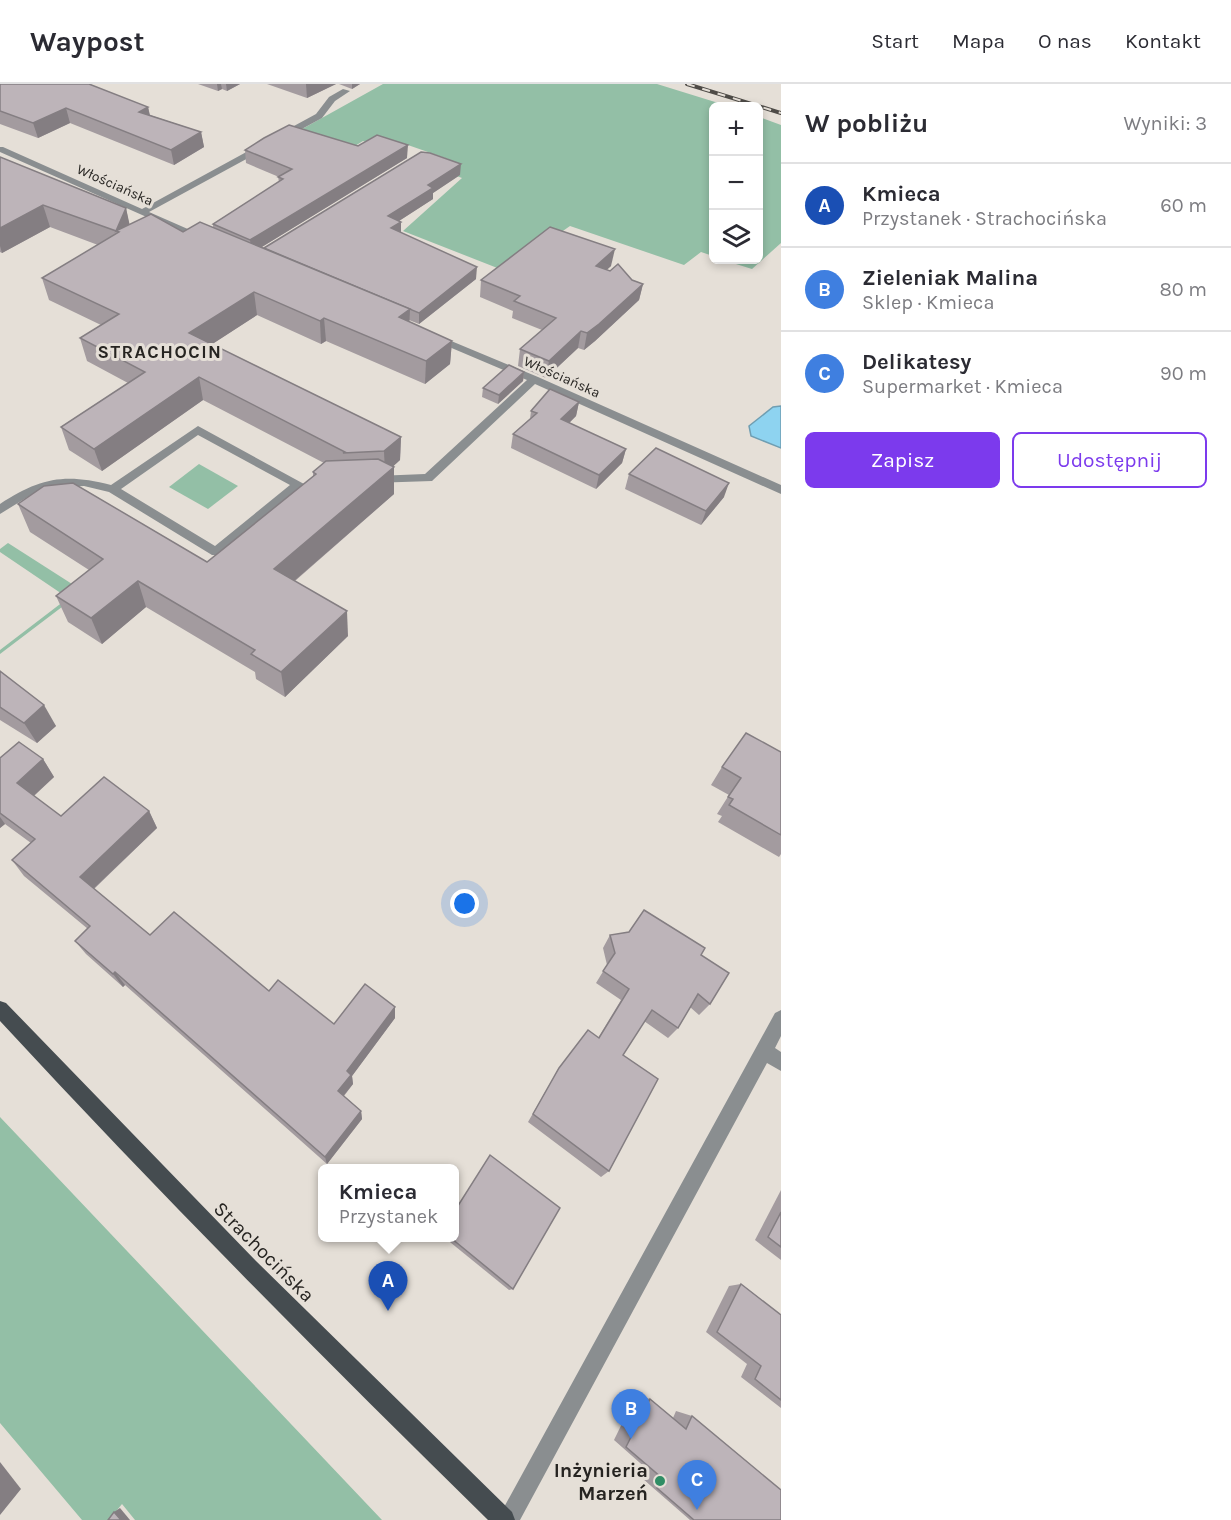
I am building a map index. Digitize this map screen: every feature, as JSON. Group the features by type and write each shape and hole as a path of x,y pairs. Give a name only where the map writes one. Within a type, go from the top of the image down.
{"main road":[{"name":"Strachocińska","path":"0,1009 124,1142 302,1323 506,1520"}],"street":[{"path":"142,212 319,116 332,99 346,91"},
{"name":"Włościańska","path":"0,149 213,243"},
{"name":"Włościańska","path":"426,333 781,490"},
{"path":"369,481 428,478 534,379"},
{"path":"0,510 30,490 51,484 84,482 113,489 216,552 304,484 198,430 113,489"},
{"path":"506,1520 781,1019"},
{"path":"764,1051 781,1062"}],"green space":[{"path":"383,84 657,84 715,102 709,102 709,255 701,252 684,265 570,226 505,271 403,231 462,178 435,168 448,159 405,144 392,152 363,141 337,157 286,138"},
{"path":"763,118 781,125 781,243 763,259"},
{"path":"736,264 758,264 752,269"},
{"path":"199,464 238,486 208,509 169,487"},
{"path":"8,543 83,591 0,654 0,650 68,598 0,552 0,549"},
{"path":"0,1117 382,1520 135,1520 122,1504 109,1520 82,1520 0,1423"}],"water":[{"path":"781,406 781,448 751,436 749,426 773,407"}],"building":[{"path":"0,84 89,84 148,107 139,112 201,132 171,150 66,108 33,123 0,111"},
{"path":"289,125 358,146 377,135 408,145 250,240 213,224 283,179 278,177 292,169 245,150"},
{"path":"421,152 461,164 428,185 433,188 388,216 401,222 391,228 477,267 419,313 264,248"},
{"path":"0,157 126,208 116,231 43,205 0,228"},
{"path":"151,214 183,232 200,222 410,309 399,317 452,341 426,361 324,318 320,321 254,292 189,333 401,437 384,451 343,453 345,452 199,377 94,449 61,427 145,372 80,338 119,314 42,278 119,232 116,231"},
{"path":"550,227 615,249 596,266 610,271 618,264 632,280 643,284 599,324 587,333 581,331 549,361 520,349 556,318 514,301 520,296 481,280"},
{"path":"509,365 524,372 499,395 483,388"},
{"path":"550,389 579,402 561,419 626,449 599,475 513,434 537,413 531,411"},
{"path":"656,448 729,483 706,511 629,474"},
{"path":"378,459 394,467 274,569 347,611 281,672 251,654 255,650 138,581 91,618 56,596 103,559 18,504 44,486 73,483 207,562 316,474 313,472 326,461"},
{"path":"0,671 44,705 24,723 0,707"},
{"path":"746,733 781,752 781,835 729,805 733,799 728,797 741,778 722,767"},
{"path":"19,742 43,759 17,783 61,816 104,777 149,811 80,877 150,935 174,912 269,991 278,980 334,1024 365,984 395,1007 347,1071 351,1075 338,1091 361,1111 325,1157 115,972 113,974 75,941 90,926 12,860 35,839 0,813 0,758"},
{"path":"644,910 705,948 701,955 729,973 710,1004 698,994 678,1028 652,1010 623,1055 658,1079 609,1171 533,1114 559,1068 588,1030 599,1038 629,989 603,971 615,953 610,935 629,932"},
{"path":"490,1155 560,1208 513,1289 456,1242 459,1242 459,1204"},
{"path":"781,1212 781,1247 768,1237"},
{"path":"741,1284 781,1315 781,1400 755,1379 761,1366 717,1332"},
{"path":"650,1399 686,1429 692,1416 781,1490 781,1520 694,1520 657,1488 662,1478 626,1447"},
{"path":"114,1512 121,1520 108,1520"}],"railway":[{"path":"687,84 781,113"}],"place":[{"name":"Kmieca","path":"388,1311"},
{"name":"Zieleniak Malina","path":"631,1439"},
{"name":"Inżynieria Marzeń","path":"660,1481"},
{"name":"Delikatesy","path":"697,1510"}],"district":[{"name":"STRACHOCIN","path":"160,352"}]}
